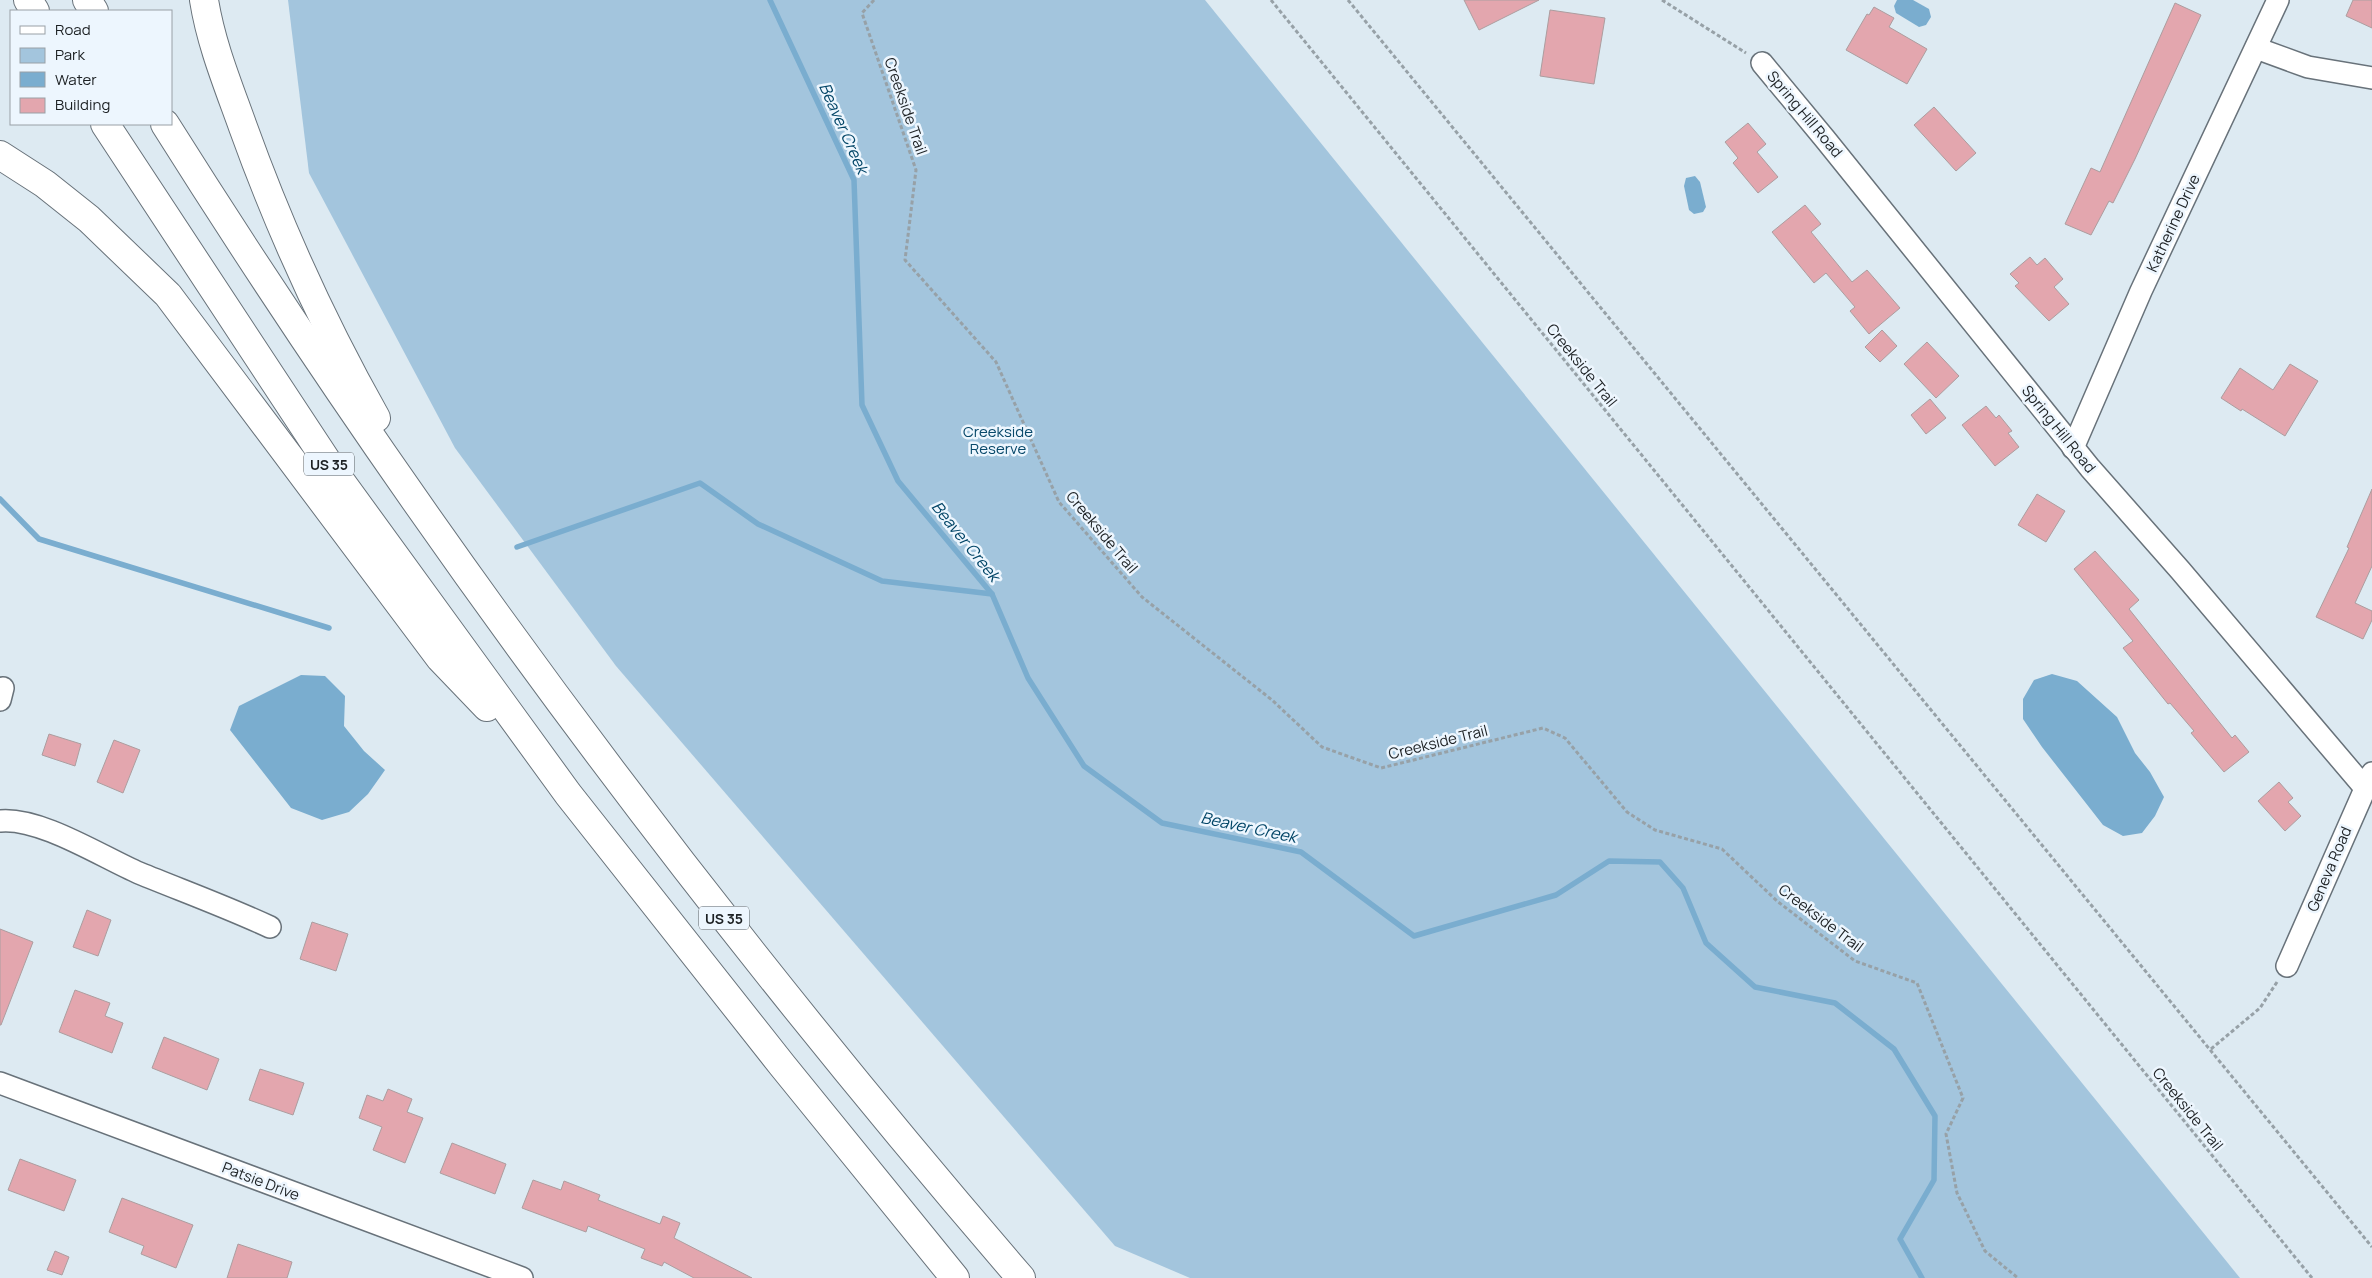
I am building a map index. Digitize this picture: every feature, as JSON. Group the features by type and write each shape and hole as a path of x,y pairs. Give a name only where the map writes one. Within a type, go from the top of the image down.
{"highway":[{"path":"204,0 210,35 244,131 310,294 368,405 446,543"},
{"name":"US 35","path":"106,125 334,472 568,794 782,1066 956,1278"},
{"name":"US 35","path":"166,125 349,407 521,648 722,915 947,1193 1020,1278"},
{"path":"0,155 45,184 89,220 168,296 440,658 568,794"}],"street":[{"name":"Katherine Drive","path":"2074,448 2141,291 2278,0"},
{"path":"2256,48 2308,67 2372,78"},
{"name":"Spring Hill Road","path":"1762,63 1826,139 2074,448 2369,781"},
{"name":"Geneva Road","path":"2287,966 2369,781"},
{"path":"0,821 21,822 48,832 270,927"},
{"name":"Patsie Drive","path":"0,1083 522,1278"}],"path":[{"name":"Creekside Trail","path":"874,0 862,14 916,170 905,260 996,362 1060,502 1142,597 1272,700 1322,747 1380,768 1543,728 1565,738 1627,812 1655,830 1722,849 1777,901 1855,961 1917,983 1963,1098 1946,1134 1957,1192 1985,1251 2018,1278"},
{"name":"Creekside Trail","path":"1271,0 2312,1278"},
{"path":"1348,0 2372,1247"},
{"path":"1662,0 1762,63"},
{"path":"2211,1049 2260,1008 2287,966"}],"green space":[{"name":"Creekside Reserve","path":"288,0 1205,0 2240,1278 1190,1278 1115,1246 616,666 455,448 309,173"}],"water":[{"path":"1897,0 1913,0 1929,9 1931,17 1926,25 1919,27 1896,13 1894,6"},
{"path":"1695,176 1700,182 1706,207 1703,212 1694,214 1689,210 1684,186 1686,178"},
{"path":"2052,674 2077,681 2117,717 2135,753 2150,772 2164,797 2155,816 2142,833 2123,836 2103,825 2042,747 2023,719 2023,699 2034,680"},
{"path":"301,675 325,676 345,696 344,726 364,751 385,770 368,794 349,812 322,820 291,808 230,730 239,706"}],"building":[{"path":"1464,0 1539,0 1479,30"},
{"path":"2353,0 2372,0 2372,28 2346,16"},
{"path":"2175,3 2201,15 2135,159 2113,203 2109,201 2091,235 2065,224 2091,168 2100,172"},
{"path":"1874,7 1894,18 1889,27 1927,49 1907,84 1846,50 1867,14 1869,15"},
{"path":"1550,10 1605,18 1594,84 1540,76"},
{"path":"1934,107 1976,153 1956,171 1914,125"},
{"path":"1748,123 1766,144 1757,152 1778,177 1758,193 1733,163 1738,158 1725,142"},
{"path":"1805,205 1821,224 1811,232 1852,282 1867,270 1900,308 1869,334 1850,311 1855,307 1826,273 1814,283 1772,232"},
{"path":"2030,257 2037,265 2045,258 2063,279 2054,287 2069,304 2049,321 2015,286 2019,283 2010,274"},
{"path":"1882,330 1897,346 1880,362 1865,347"},
{"path":"1927,342 1959,376 1936,398 1904,364"},
{"path":"2290,364 2318,381 2285,436 2221,398 2240,368 2273,390"},
{"path":"1930,399 1946,418 1926,434 1911,415"},
{"path":"1986,406 1996,418 1999,415 2012,431 2008,433 2019,447 1995,466 1962,425"},
{"path":"2372,489 2372,566 2355,603 2372,611 2372,620 2363,639 2316,617 2349,548 2347,547"},
{"path":"2037,494 2065,511 2046,542 2018,525"},
{"path":"2095,551 2139,600 2129,609 2232,738 2235,735 2249,752 2224,772 2191,733 2194,731 2170,703 2168,704 2123,648 2133,641 2074,569"},
{"path":"49,734 81,744 75,766 42,755"},
{"path":"114,740 140,750 123,793 97,782"},
{"path":"2279,782 2293,798 2288,802 2301,816 2285,831 2258,801"},
{"path":"87,910 111,920 98,956 73,947"},
{"path":"312,922 348,934 336,971 300,959"},
{"path":"0,929 33,942 1,1025 0,1025"},
{"path":"75,990 110,1003 105,1016 123,1023 112,1053 59,1032"},
{"path":"164,1037 219,1059 207,1090 152,1068"},
{"path":"260,1069 304,1083 293,1115 249,1100"},
{"path":"388,1089 412,1099 407,1112 423,1118 405,1163 373,1150 382,1127 359,1118 367,1095 383,1101"},
{"path":"452,1143 506,1164 495,1194 440,1173"},
{"path":"20,1159 76,1180 64,1211 8,1190"},
{"path":"533,1180 561,1190 564,1181 600,1195 598,1200 660,1224 663,1216 680,1223 674,1238 752,1278 694,1278 664,1262 662,1266 641,1258 645,1249 588,1226 586,1232 522,1208"},
{"path":"122,1198 193,1225 176,1268 141,1254 144,1246 109,1232"},
{"path":"238,1244 292,1262 287,1278 227,1278"},
{"path":"55,1251 69,1257 62,1275 47,1270"}],"waterway":[{"name":"Beaver Creek","path":"770,0 854,180 862,405 898,481 992,594 1028,678 1084,766 1162,823 1301,852 1414,936 1556,895 1609,861 1660,862 1683,888 1706,943 1755,987 1835,1003 1894,1049 1935,1116 1934,1180 1900,1239 1922,1278"},
{"path":"517,547 700,483 758,524 882,581 992,594"},
{"path":"0,499 39,539 329,628"}]}
